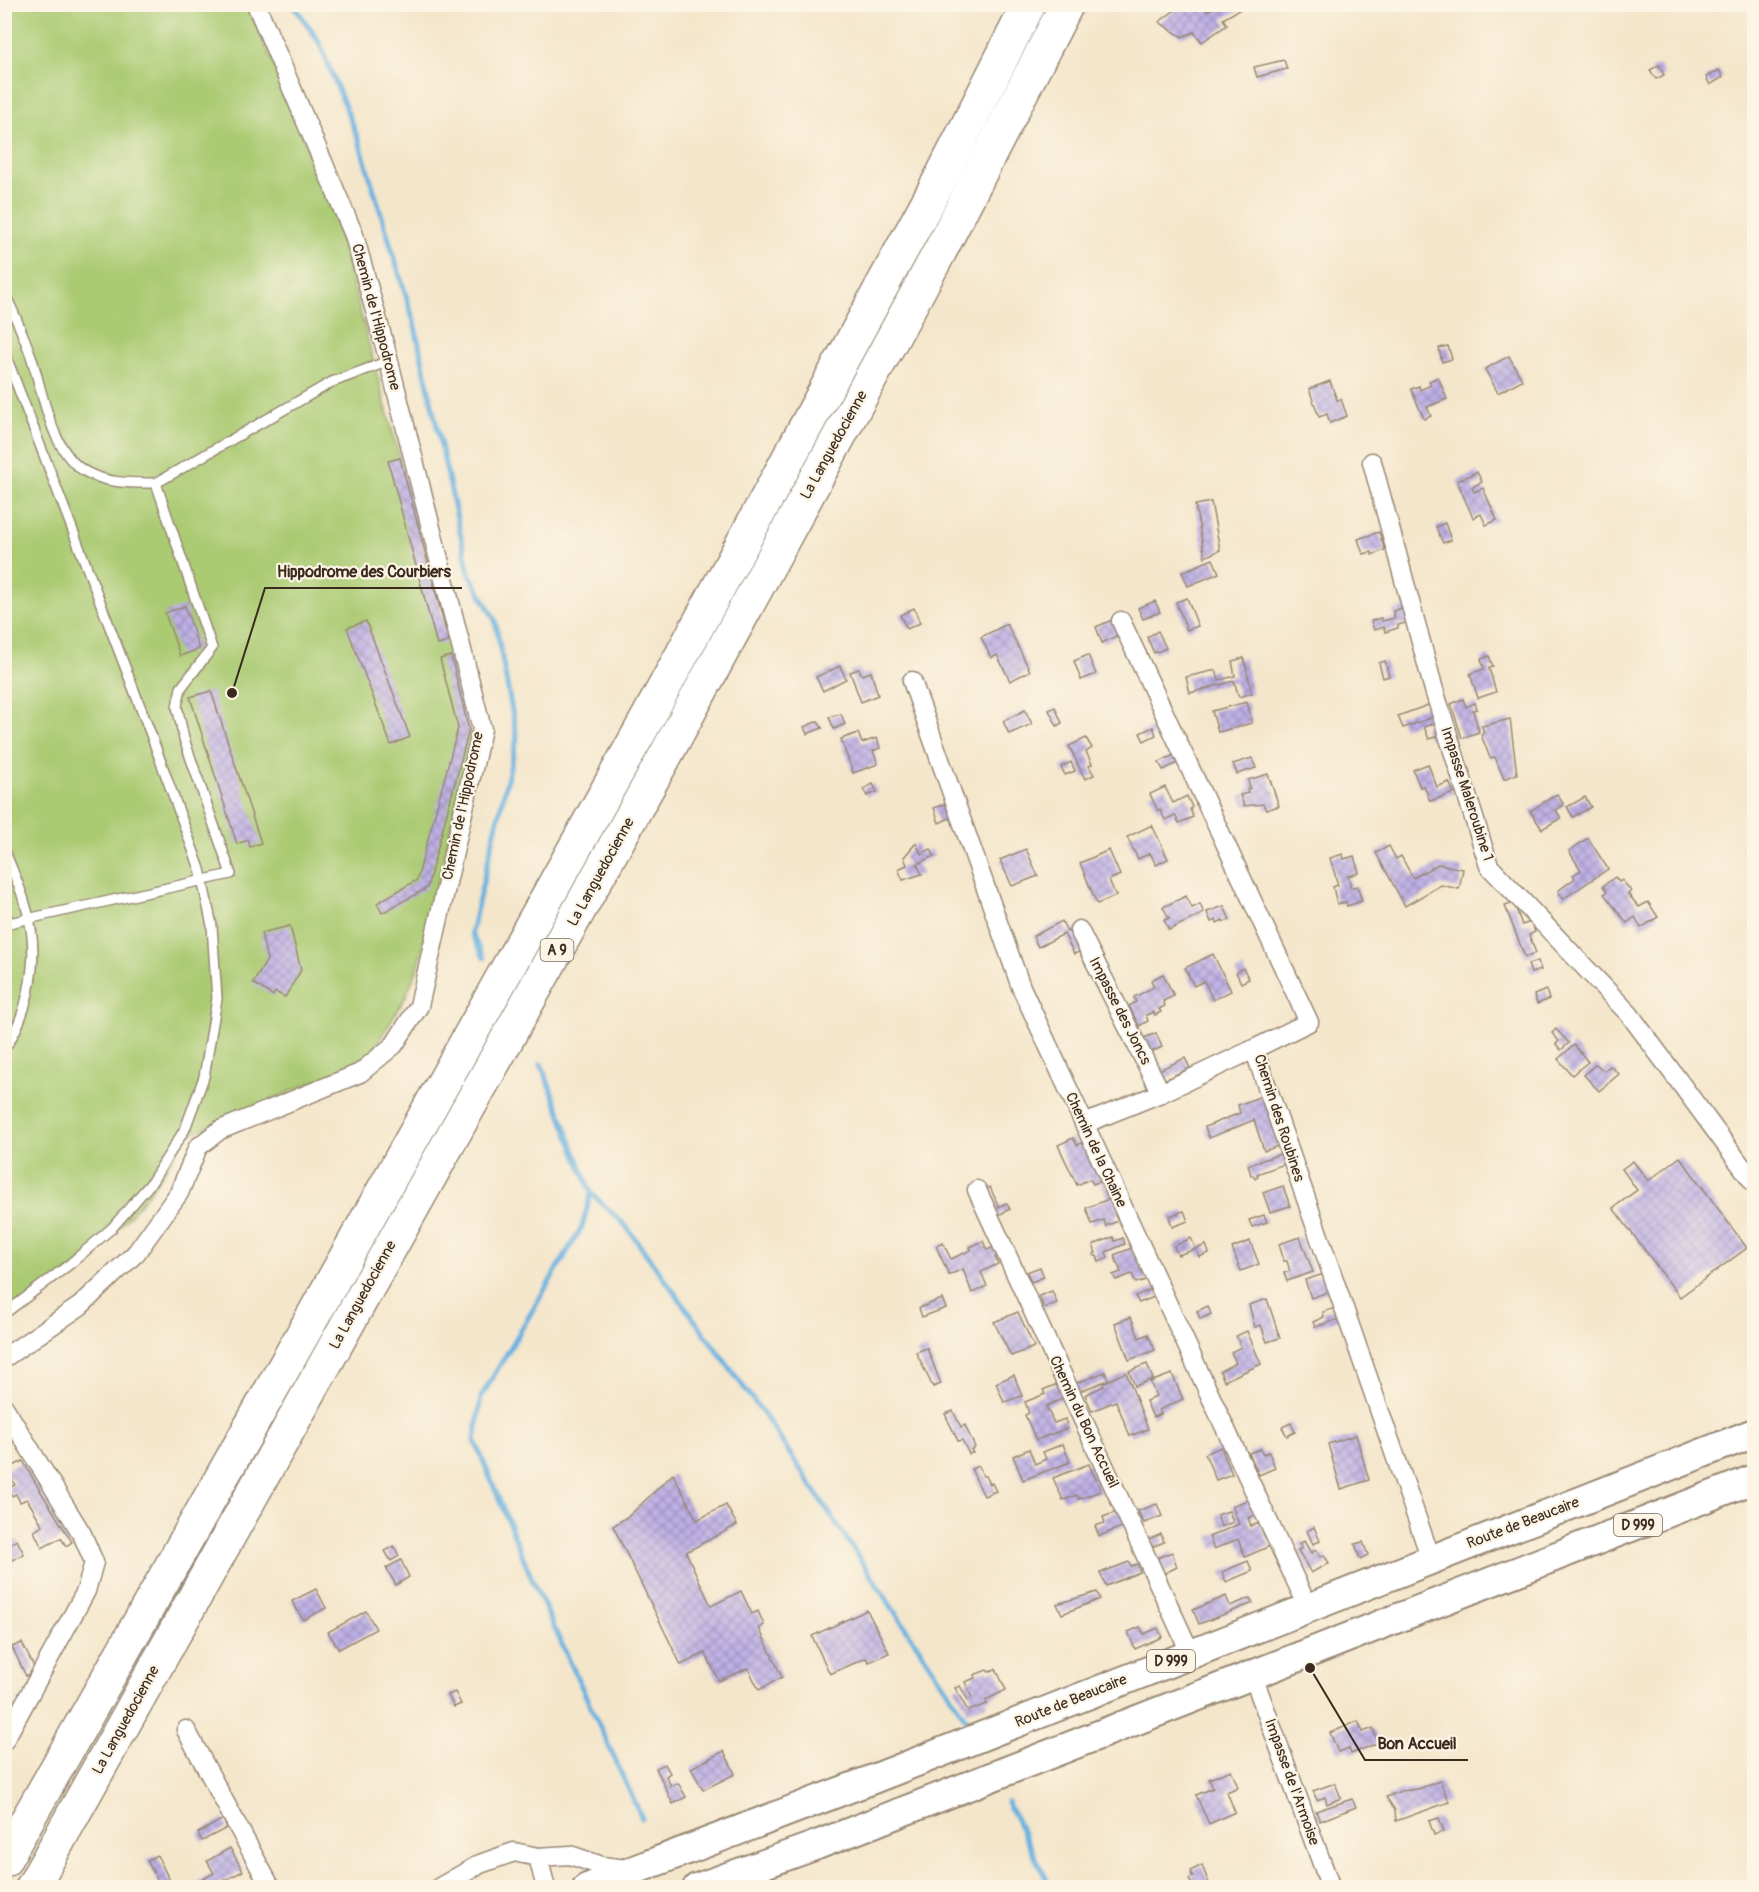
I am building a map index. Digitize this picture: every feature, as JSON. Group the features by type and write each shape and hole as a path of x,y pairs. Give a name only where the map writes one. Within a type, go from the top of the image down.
{"highway":[{"name":"A 9","path":"4,1861 647,719 944,172 1029,4"},
{"name":"La Languedocienne","path":"32,1887 675,739 940,251 1067,4"}],"main road":[{"name":"Route de Beaucaire","path":"587,1887 868,1782 1755,1433"},
{"name":"D 999","path":"697,1887 817,1845 1755,1479"}],"street":[{"name":"Chemin de l'Hippodrome","path":"4,1358 80,1306 136,1253 179,1193 198,1147 220,1130 360,1073 394,1045 419,1006 482,729 389,362 354,235 256,4"},
{"name":"Impasse Maleroubine 1","path":"1372,462 1434,690 1490,866 1630,1015 1755,1183"},
{"name":"Chemin des Roubines","path":"1121,621 1309,1022 1254,1050 1431,1559"},
{"name":"Chemin de la Chaine","path":"912,681 1021,987 1308,1607"},
{"name":"Impasse des Joncs","path":"1079,930 1161,1093"},
{"path":"1084,1124 1161,1093 1254,1050"},
{"name":"Chemin du Bon Accueil","path":"977,1190 1191,1654"},
{"path":"4,1407 82,1534 94,1562 87,1592 4,1741"},
{"path":"1522,1571 1587,1557 1755,1494"},
{"name":"Impasse de l'Armoise","path":"1252,1676 1331,1887"},
{"path":"186,1730 271,1887"},
{"path":"438,1887 480,1864 514,1852 538,1857 570,1856 602,1866 630,1870"},
{"path":"538,1857 544,1872 546,1887"}],"lane":[{"path":"4,292 30,355 53,429 65,453 86,472 113,483 156,483 332,382 389,362"},
{"path":"4,351 150,732 203,880 212,926 217,999 204,1077 185,1130 152,1183 112,1228 70,1264 4,1314"},
{"path":"4,910 9,923 231,874 184,739 177,706 181,688 212,648 156,483"},
{"path":"4,849 21,891 32,930 32,959 28,993 20,1022 4,1049"}],"green space":[{"path":"5,5 247,5 275,66 335,218 449,642 471,740 418,968 405,998 368,1059 185,1136 150,1191 107,1239 57,1282 5,1321"}],"building":[{"path":"1221,4 1249,4 1223,19 1227,25 1202,42 1194,32 1182,37 1159,22 1182,5 1201,5 1207,11"},
{"path":"1284,60 1287,69 1257,77 1254,67"},
{"path":"1659,65 1664,75 1656,79 1650,70"},
{"path":"1719,70 1723,77 1710,85 1706,77"},
{"path":"1448,346 1452,359 1442,362 1439,348"},
{"path":"1509,356 1522,380 1498,393 1485,369"},
{"path":"1438,377 1447,399 1427,407 1431,416 1424,419 1411,389 1419,386 1420,390 1431,385 1429,381"},
{"path":"1330,381 1337,400 1341,399 1347,416 1330,423 1327,414 1319,417 1309,389"},
{"path":"400,458 449,642 437,645 388,461"},
{"path":"1477,472 1482,482 1472,487 1474,492 1483,488 1497,520 1486,525 1481,514 1473,518 1457,481"},
{"path":"1211,502 1220,550 1205,557 1195,505"},
{"path":"1445,523 1451,540 1443,543 1436,527"},
{"path":"1379,532 1385,550 1372,555 1372,552 1363,554 1358,539"},
{"path":"1213,559 1219,573 1188,586 1182,572"},
{"path":"1187,598 1198,626 1187,630 1176,602"},
{"path":"1155,601 1160,612 1143,619 1138,608"},
{"path":"185,606 199,649 180,656 165,613"},
{"path":"1408,606 1413,621 1385,632 1384,627 1374,630 1371,621 1395,618 1393,611"},
{"path":"914,608 920,623 907,629 900,615"},
{"path":"1114,619 1121,634 1102,643 1096,627"},
{"path":"366,621 410,737 391,745 347,628"},
{"path":"1007,624 1030,671 1010,681 997,655 991,658 981,637"},
{"path":"1158,631 1166,648 1154,653 1147,637"},
{"path":"1088,655 1096,674 1081,680 1074,661"},
{"path":"451,656 469,730 427,888 382,913 377,903 417,880 458,728 440,659"},
{"path":"1489,656 1493,667 1489,668 1496,692 1478,698 1470,674 1484,669 1481,659"},
{"path":"1244,658 1252,693 1239,697 1234,681 1190,693 1186,677 1216,670 1219,680 1235,676 1232,661"},
{"path":"1385,661 1389,676 1383,678 1379,663"},
{"path":"840,666 846,679 823,691 816,677"},
{"path":"859,669 862,675 871,672 878,695 861,702 850,672"},
{"path":"211,691 261,843 250,847 248,840 237,844 190,697"},
{"path":"1463,699 1466,707 1475,703 1477,709 1473,710 1479,732 1462,738 1451,704"},
{"path":"1247,702 1252,723 1218,732 1212,711"},
{"path":"1431,704 1436,716 1403,728 1398,716"},
{"path":"1055,707 1062,723 1057,726 1049,710"},
{"path":"1025,710 1032,724 1009,734 1003,721"},
{"path":"841,714 845,724 834,729 829,717"},
{"path":"1510,719 1517,774 1504,779 1495,757 1490,758 1481,735 1484,733 1482,726"},
{"path":"1443,720 1447,733 1429,739 1424,727"},
{"path":"818,721 822,728 807,734 804,727"},
{"path":"1153,727 1156,735 1144,741 1140,733"},
{"path":"858,733 862,743 877,738 880,748 873,751 878,764 853,773 841,739"},
{"path":"1086,738 1092,748 1086,752 1094,775 1085,779 1069,746"},
{"path":"1174,755 1178,763 1163,770 1159,762"},
{"path":"1252,758 1256,768 1237,774 1233,764"},
{"path":"1071,762 1075,771 1065,775 1061,767"},
{"path":"1428,764 1437,787 1449,782 1454,793 1430,801 1424,786 1420,787 1413,770"},
{"path":"1268,774 1279,806 1266,810 1263,804 1244,806 1240,795 1248,793 1247,789 1250,788 1248,780"},
{"path":"873,784 877,792 867,796 863,789"},
{"path":"1165,787 1173,803 1187,796 1193,817 1179,823 1175,815 1165,820 1150,794"},
{"path":"1557,794 1564,805 1556,810 1561,818 1542,829 1530,811"},
{"path":"1585,797 1591,807 1573,817 1567,807"},
{"path":"947,803 952,817 939,823 934,808"},
{"path":"1152,825 1168,859 1156,865 1150,853 1138,859 1127,837"},
{"path":"1588,838 1608,869 1563,899 1558,891 1575,878 1573,875 1581,870 1569,851"},
{"path":"916,843 921,854 931,849 934,856 917,864 922,874 903,880 898,869 907,865 904,857"},
{"path":"1389,846 1396,859 1401,856 1413,878 1438,864 1463,869 1459,889 1441,885 1405,906 1376,853"},
{"path":"1026,849 1038,876 1012,886 1000,860"},
{"path":"1109,850 1120,875 1109,880 1116,896 1097,904 1080,863"},
{"path":"1343,854 1344,859 1354,856 1359,873 1348,876 1351,888 1357,886 1362,901 1347,906 1346,902 1337,904 1333,887 1338,885 1330,858"},
{"path":"1615,877 1619,882 1622,880 1631,891 1628,894 1639,907 1648,902 1658,917 1641,928 1635,917 1627,923 1604,894 1607,892 1603,886"},
{"path":"1186,896 1192,908 1200,904 1204,913 1169,930 1164,920 1169,918 1163,907"},
{"path":"1514,903 1522,925 1531,922 1535,932 1529,935 1536,953 1525,957 1505,906"},
{"path":"1224,906 1230,920 1211,922 1207,912"},
{"path":"1062,921 1067,932 1079,927 1089,948 1074,954 1064,934 1038,947 1033,936"},
{"path":"290,926 301,970 285,997 275,992 273,996 253,983 267,960 261,933"},
{"path":"1213,954 1231,991 1213,1000 1204,981 1194,986 1185,968"},
{"path":"1538,961 1541,970 1531,973 1528,964"},
{"path":"1243,968 1249,979 1241,983 1236,972"},
{"path":"1163,974 1174,996 1163,1001 1165,1006 1159,1009 1161,1012 1146,1015 1148,1021 1139,1026 1129,1006 1136,1002 1134,997 1154,987 1151,980"},
{"path":"1546,990 1549,999 1537,1004 1534,995"},
{"path":"1556,1029 1569,1043 1561,1050 1556,1044 1559,1041 1552,1033"},
{"path":"1156,1033 1162,1047 1151,1052 1144,1038"},
{"path":"1574,1045 1588,1062 1572,1075 1558,1059"},
{"path":"1185,1058 1190,1068 1164,1080 1159,1070"},
{"path":"1596,1064 1604,1071 1610,1066 1619,1074 1599,1091 1584,1075"},
{"path":"1267,1094 1284,1144 1264,1151 1254,1120 1209,1138 1205,1127 1240,1113 1238,1105"},
{"path":"1073,1138 1077,1145 1083,1142 1121,1212 1115,1215 1118,1221 1106,1226 1104,1220 1092,1224 1086,1208 1109,1199 1101,1181 1093,1184 1090,1179 1077,1185 1058,1145"},
{"path":"1286,1152 1290,1162 1257,1174 1258,1177 1255,1179 1251,1175 1248,1165"},
{"path":"1680,1157 1747,1248 1680,1297 1613,1208 1637,1190 1622,1169 1633,1161 1648,1181"},
{"path":"1283,1186 1290,1206 1270,1212 1263,1193"},
{"path":"990,1187 999,1207 1006,1203 1010,1209 995,1217 983,1191"},
{"path":"1184,1211 1188,1221 1172,1227 1169,1216"},
{"path":"1264,1215 1267,1222 1252,1227 1249,1220"},
{"path":"1113,1237 1115,1241 1123,1238 1125,1244 1106,1252 1108,1258 1099,1262 1097,1256 1093,1254 1096,1253 1093,1245"},
{"path":"1300,1237 1313,1272 1287,1281 1284,1273 1290,1271 1279,1244"},
{"path":"1191,1238 1196,1249 1178,1255 1174,1246"},
{"path":"983,1241 987,1250 994,1247 999,1256 995,1257 998,1264 981,1272 987,1286 972,1293 963,1269 949,1275 936,1246 943,1243 951,1259 971,1250 970,1247"},
{"path":"1250,1241 1259,1264 1241,1271 1232,1248"},
{"path":"1206,1245 1209,1253 1199,1257 1196,1249"},
{"path":"1132,1248 1148,1279 1136,1283 1132,1274 1116,1280 1113,1275 1121,1272 1114,1255"},
{"path":"1040,1267 1044,1277 1031,1282 1027,1272"},
{"path":"1327,1273 1333,1290 1311,1298 1305,1280"},
{"path":"1156,1287 1159,1295 1139,1303 1135,1296"},
{"path":"1052,1291 1057,1303 1044,1308 1039,1296"},
{"path":"942,1299 946,1308 922,1317 919,1308"},
{"path":"1267,1299 1280,1338 1267,1342 1261,1325 1255,1327 1249,1305"},
{"path":"1208,1306 1211,1314 1200,1319 1197,1311"},
{"path":"1339,1307 1342,1318 1315,1327 1313,1322 1324,1317 1323,1312"},
{"path":"1018,1312 1034,1347 1011,1356 994,1322"},
{"path":"1131,1317 1139,1338 1148,1334 1155,1350 1129,1360 1115,1323"},
{"path":"1247,1331 1261,1364 1224,1381 1220,1371 1236,1363 1231,1352 1241,1347 1236,1336"},
{"path":"927,1348 941,1384 933,1387 916,1352"},
{"path":"1147,1364 1153,1379 1135,1386 1129,1371"},
{"path":"1105,1372 1108,1380 1077,1392 1074,1384"},
{"path":"1126,1372 1148,1429 1130,1436 1116,1401 1092,1411 1085,1395"},
{"path":"1172,1374 1183,1399 1159,1410 1161,1414 1153,1417 1146,1401 1156,1396 1150,1382"},
{"path":"1014,1375 1022,1396 1004,1402 996,1383"},
{"path":"1060,1383 1067,1397 1046,1406 1054,1423 1065,1419 1068,1428 1036,1440 1025,1415 1029,1413 1025,1402 1045,1394 1043,1390"},
{"path":"953,1411 961,1427 965,1425 975,1447 971,1450 973,1453 969,1454 962,1440 958,1441 945,1414"},
{"path":"1291,1423 1295,1432 1287,1436 1282,1427"},
{"path":"1356,1435 1369,1480 1341,1489 1328,1444"},
{"path":"1063,1444 1070,1462 1023,1480 1013,1456 1029,1449 1035,1464 1046,1459 1043,1452"},
{"path":"1221,1447 1232,1474 1216,1480 1205,1454"},
{"path":"1260,1449 1263,1454 1269,1452 1275,1468 1259,1475 1249,1453"},
{"path":"23,1461 72,1542 66,1546 61,1538 42,1548 34,1531 43,1526 27,1499 20,1502 16,1494 12,1496 7,1488 15,1485 10,1476 4,1479 4,1471"},
{"path":"1089,1464 1101,1491 1079,1499 1077,1495 1063,1500 1053,1478"},
{"path":"979,1466 983,1476 986,1476 996,1491 984,1496 971,1469"},
{"path":"673,1474 697,1520 726,1505 737,1525 686,1552 711,1606 741,1591 752,1614 758,1611 764,1625 759,1628 782,1677 759,1690 748,1668 719,1681 705,1653 681,1665 613,1526 630,1515"},
{"path":"1250,1499 1256,1515 1248,1518 1251,1526 1260,1523 1270,1546 1245,1557 1238,1539 1214,1549 1209,1537 1239,1524 1232,1506"},
{"path":"1157,1504 1162,1516 1144,1523 1138,1511"},
{"path":"1120,1511 1127,1525 1099,1536 1095,1526 1105,1523 1103,1517"},
{"path":"1229,1511 1233,1522 1221,1527 1217,1515"},
{"path":"1314,1527 1320,1541 1313,1544 1307,1531"},
{"path":"1161,1534 1164,1542 1149,1548 1146,1541"},
{"path":"17,1540 24,1554 4,1564 4,1547"},
{"path":"1304,1541 1311,1553 1316,1550 1320,1557 1324,1555 1329,1563 1311,1573 1298,1550 1302,1548 1299,1544"},
{"path":"1363,1542 1368,1555 1360,1559 1355,1544"},
{"path":"394,1546 399,1556 391,1561 385,1551"},
{"path":"1172,1552 1177,1567 1161,1575 1154,1559"},
{"path":"401,1560 409,1577 396,1585 386,1568"},
{"path":"1248,1561 1252,1571 1226,1582 1222,1572"},
{"path":"1129,1562 1131,1566 1137,1564 1140,1572 1106,1586 1100,1573"},
{"path":"316,1589 326,1608 303,1620 292,1601"},
{"path":"1097,1592 1100,1599 1062,1614 1057,1604"},
{"path":"1226,1596 1230,1606 1250,1598 1253,1603 1199,1624 1193,1610"},
{"path":"867,1610 889,1653 869,1662 866,1658 830,1674 812,1636"},
{"path":"366,1611 376,1629 339,1649 328,1632"},
{"path":"1140,1627 1144,1634 1158,1628 1162,1637 1135,1649 1128,1632"},
{"path":"22,1643 35,1669 26,1676 12,1647"},
{"path":"996,1669 1006,1690 986,1700 987,1704 968,1711 955,1688 960,1686 968,1700 972,1698 965,1682 975,1678 974,1675"},
{"path":"455,1692 461,1704 454,1707 448,1695"},
{"path":"1358,1721 1363,1732 1373,1728 1378,1743 1351,1754 1349,1748 1338,1752 1330,1733"},
{"path":"724,1751 735,1774 703,1790 691,1768"},
{"path":"665,1764 670,1773 666,1776 671,1786 678,1783 686,1797 673,1804 656,1768"},
{"path":"1231,1770 1238,1787 1227,1792 1235,1812 1209,1824 1196,1795 1213,1788 1209,1779"},
{"path":"1440,1781 1449,1802 1396,1821 1395,1810 1386,1797"},
{"path":"1335,1783 1341,1798 1327,1804 1325,1797 1317,1800 1313,1791"},
{"path":"1352,1799 1356,1807 1320,1821 1316,1811"},
{"path":"1439,1818 1444,1831 1434,1835 1429,1821"},
{"path":"223,1819 227,1828 202,1841 198,1833"},
{"path":"230,1848 243,1871 212,1887 188,1887 214,1873 207,1861"},
{"path":"157,1855 173,1887 161,1887 147,1860"},
{"path":"1202,1865 1210,1886 1187,1887 1192,1885 1189,1879 1193,1877 1190,1871"}],"waterway":[{"path":"293,4 319,42 359,141 414,322 469,573 495,620 517,738 471,933 484,958"},
{"path":"541,1064 591,1193 582,1227 481,1397 475,1441 535,1586 642,1818"},
{"path":"591,1193 625,1225 767,1419 966,1719"},
{"path":"1007,1802 1051,1888"}],"place":[{"name":"Hippodrome des Courbiers","path":"232,693"},
{"name":"Bon Accueil","path":"1310,1668"}]}
